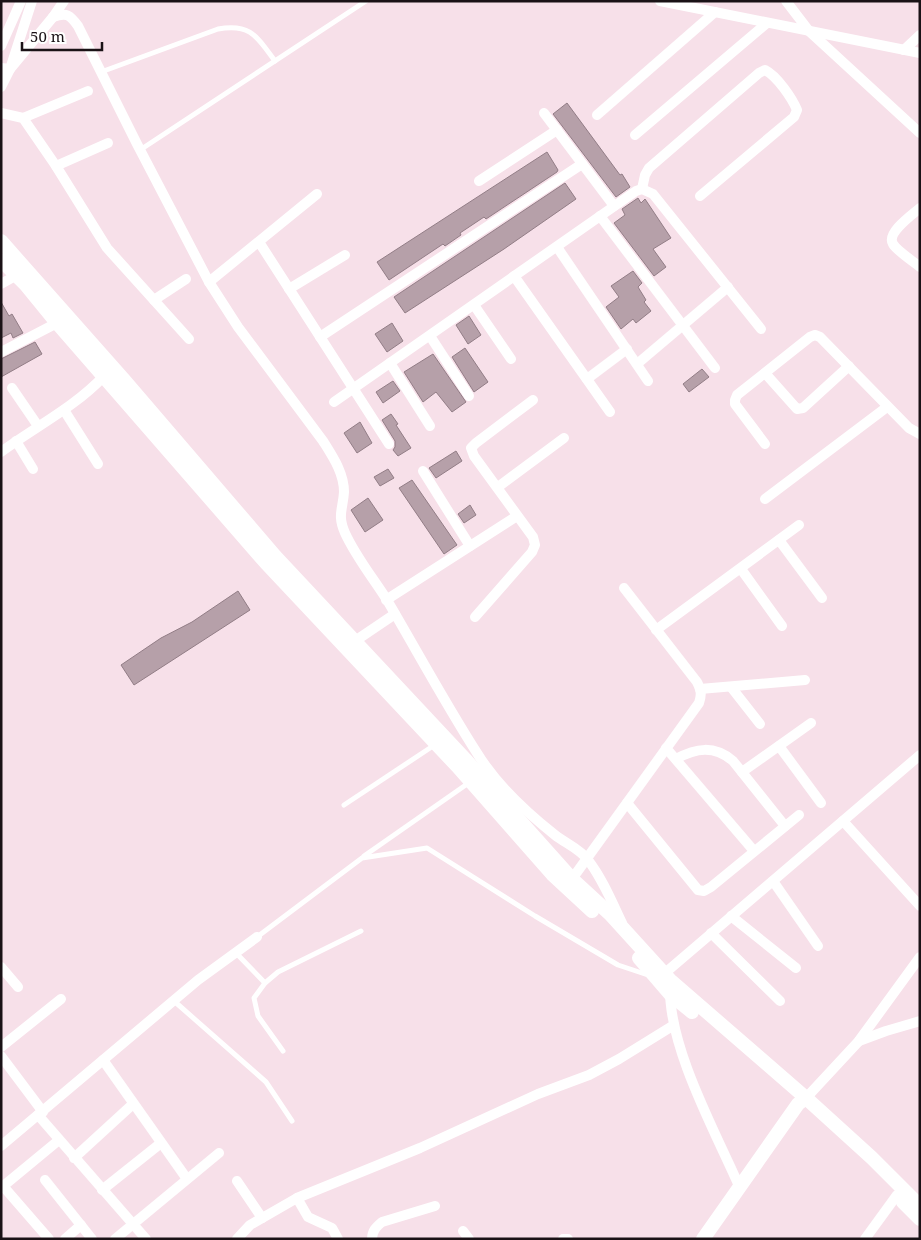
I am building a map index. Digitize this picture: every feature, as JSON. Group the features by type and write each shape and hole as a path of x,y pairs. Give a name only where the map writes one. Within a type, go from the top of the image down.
{"street":[{"path":"1,46 21,1"},
{"path":"1,87 6,68 32,1"},
{"path":"6,68 53,17 64,1"},
{"path":"660,1 920,53"},
{"path":"786,1 808,31 918,127"},
{"path":"597,115 715,12"},
{"path":"53,17 62,14 71,17 78,26 209,282 238,327 323,441 334,459 341,474 344,493 340,510 342,526 348,539 395,614 478,756 497,781 554,834 587,858 627,932"},
{"path":"635,135 767,23"},
{"path":"904,50 920,35"},
{"path":"642,189 649,168 759,73 765,70 771,74 794,103 797,110 794,117 700,196"},
{"path":"1,113 23,118 88,91"},
{"path":"544,113 614,206"},
{"path":"23,118 56,166 107,248 189,338"},
{"path":"479,182 557,130"},
{"path":"56,166 108,143"},
{"path":"320,338 582,164"},
{"path":"334,402 614,206 642,189 653,194 761,329"},
{"path":"209,282 317,194"},
{"path":"920,208 894,231 891,239 893,244 920,267"},
{"path":"600,216 715,368"},
{"path":"1,242 124,380 275,556 465,759 572,879 627,932 665,981 674,1025 696,1089 739,1186"},
{"path":"258,242 390,444"},
{"path":"557,246 648,381"},
{"path":"289,289 345,255"},
{"path":"1,260 17,275 266,563 436,744 552,874 603,920 665,981 802,1101 872,1158 920,1206"},
{"path":"1,284 17,275"},
{"path":"514,276 610,412"},
{"path":"154,300 186,279"},
{"path":"637,364 728,287"},
{"path":"474,305 510,359"},
{"path":"1,352 57,323"},
{"path":"764,444 735,400 738,395 815,335 820,337 909,428 920,434"},
{"path":"430,336 469,396"},
{"path":"587,379 627,349"},
{"path":"390,363 430,426"},
{"path":"765,374 798,409 803,408 849,366"},
{"path":"1,452 64,410 93,388 104,376"},
{"path":"12,388 38,426"},
{"path":"475,617 536,545 533,537 474,456 471,448 533,400"},
{"path":"765,499 887,407"},
{"path":"64,410 98,464"},
{"path":"498,488 564,438"},
{"path":"16,441 32,469"},
{"path":"423,470 470,546"},
{"path":"386,600 517,516"},
{"path":"656,630 799,525"},
{"path":"779,540 822,598"},
{"path":"741,569 782,626"},
{"path":"572,879 699,703 701,696 697,682 624,588"},
{"path":"355,642 395,614"},
{"path":"700,689 805,680"},
{"path":"731,687 760,724"},
{"path":"742,772 811,723"},
{"path":"779,746 821,803"},
{"path":"666,748 754,851"},
{"path":"676,759 689,752 708,750 726,755 785,826"},
{"path":"665,981 711,933 920,755"},
{"path":"627,803 698,890 704,891 712,887 799,815"},
{"path":"843,821 920,906"},
{"path":"772,881 818,946"},
{"path":"731,916 796,968"},
{"path":"711,933 780,1001"},
{"path":"1,1146 198,980 258,937"},
{"path":"703,1239 739,1186 802,1101 858,1042 920,957"},
{"path":"1,967 18,987"},
{"path":"1,1047 61,999"},
{"path":"858,1042 886,1030 920,1021"},
{"path":"237,1239 250,1225 297,1198 420,1148 538,1094 589,1074 619,1059 674,1025"},
{"path":"1,1056 59,1140 146,1239"},
{"path":"103,1060 187,1179"},
{"path":"802,1101 920,1220"},
{"path":"74,1158 133,1104"},
{"path":"49,1239 2,1187 59,1140"},
{"path":"102,1190 161,1143"},
{"path":"115,1239 219,1153"},
{"path":"45,1180 92,1239"},
{"path":"237,1181 262,1218"},
{"path":"865,1239 897,1195"},
{"path":"297,1198 308,1217 332,1228 338,1239"},
{"path":"372,1239 375,1228 382,1222 435,1206"},
{"path":"65,1239 81,1225"},
{"path":"563,1239 568,1239"}],"lane":[{"path":"140,150 366,1"},
{"path":"101,72 218,29 233,26 245,29 256,36 275,61"},
{"path":"344,805 436,744"},
{"path":"258,937 362,858 470,781"},
{"path":"362,858 427,848 618,965 665,981"},
{"path":"283,1051 258,1016 254,998 265,983 278,972 361,931"},
{"path":"236,953 265,983"},
{"path":"174,1001 266,1082 292,1121"}],"building":[{"path":"567,103 630,187 616,197 553,114"},
{"path":"547,152 558,170 557,172 486,219 484,217 445,246 443,244 389,280 377,262"},
{"path":"565,183 576,199 504,249 405,313 394,297"},
{"path":"638,198 641,203 645,199 671,238 653,249 666,267 654,276 614,223 625,215 622,209"},
{"path":"633,271 642,283 638,287 646,300 644,302 651,311 636,323 633,319 621,329 606,307 619,297 611,286"},
{"path":"1,302 9,316 12,314 23,333 13,338 11,333 1,338"},
{"path":"469,316 481,335 468,344 456,325"},
{"path":"392,323 403,341 387,352 375,334"},
{"path":"35,342 42,354 1,377 1,359"},
{"path":"465,348 488,382 474,392 452,357"},
{"path":"433,354 466,402 452,412 436,392 423,402 404,372"},
{"path":"702,369 709,377 689,392 683,384"},
{"path":"393,381 400,391 383,403 376,392"},
{"path":"391,414 411,448 398,456 393,450 395,441 382,420"},
{"path":"360,422 372,443 357,453 344,433"},
{"path":"456,451 462,461 436,478 429,468"},
{"path":"388,469 394,478 380,486 374,477"},
{"path":"412,480 457,545 444,554 399,488"},
{"path":"368,498 383,520 365,532 351,510"},
{"path":"470,505 476,515 464,523 458,514"},
{"path":"238,591 250,610 134,685 121,665 161,638 192,622"}]}
